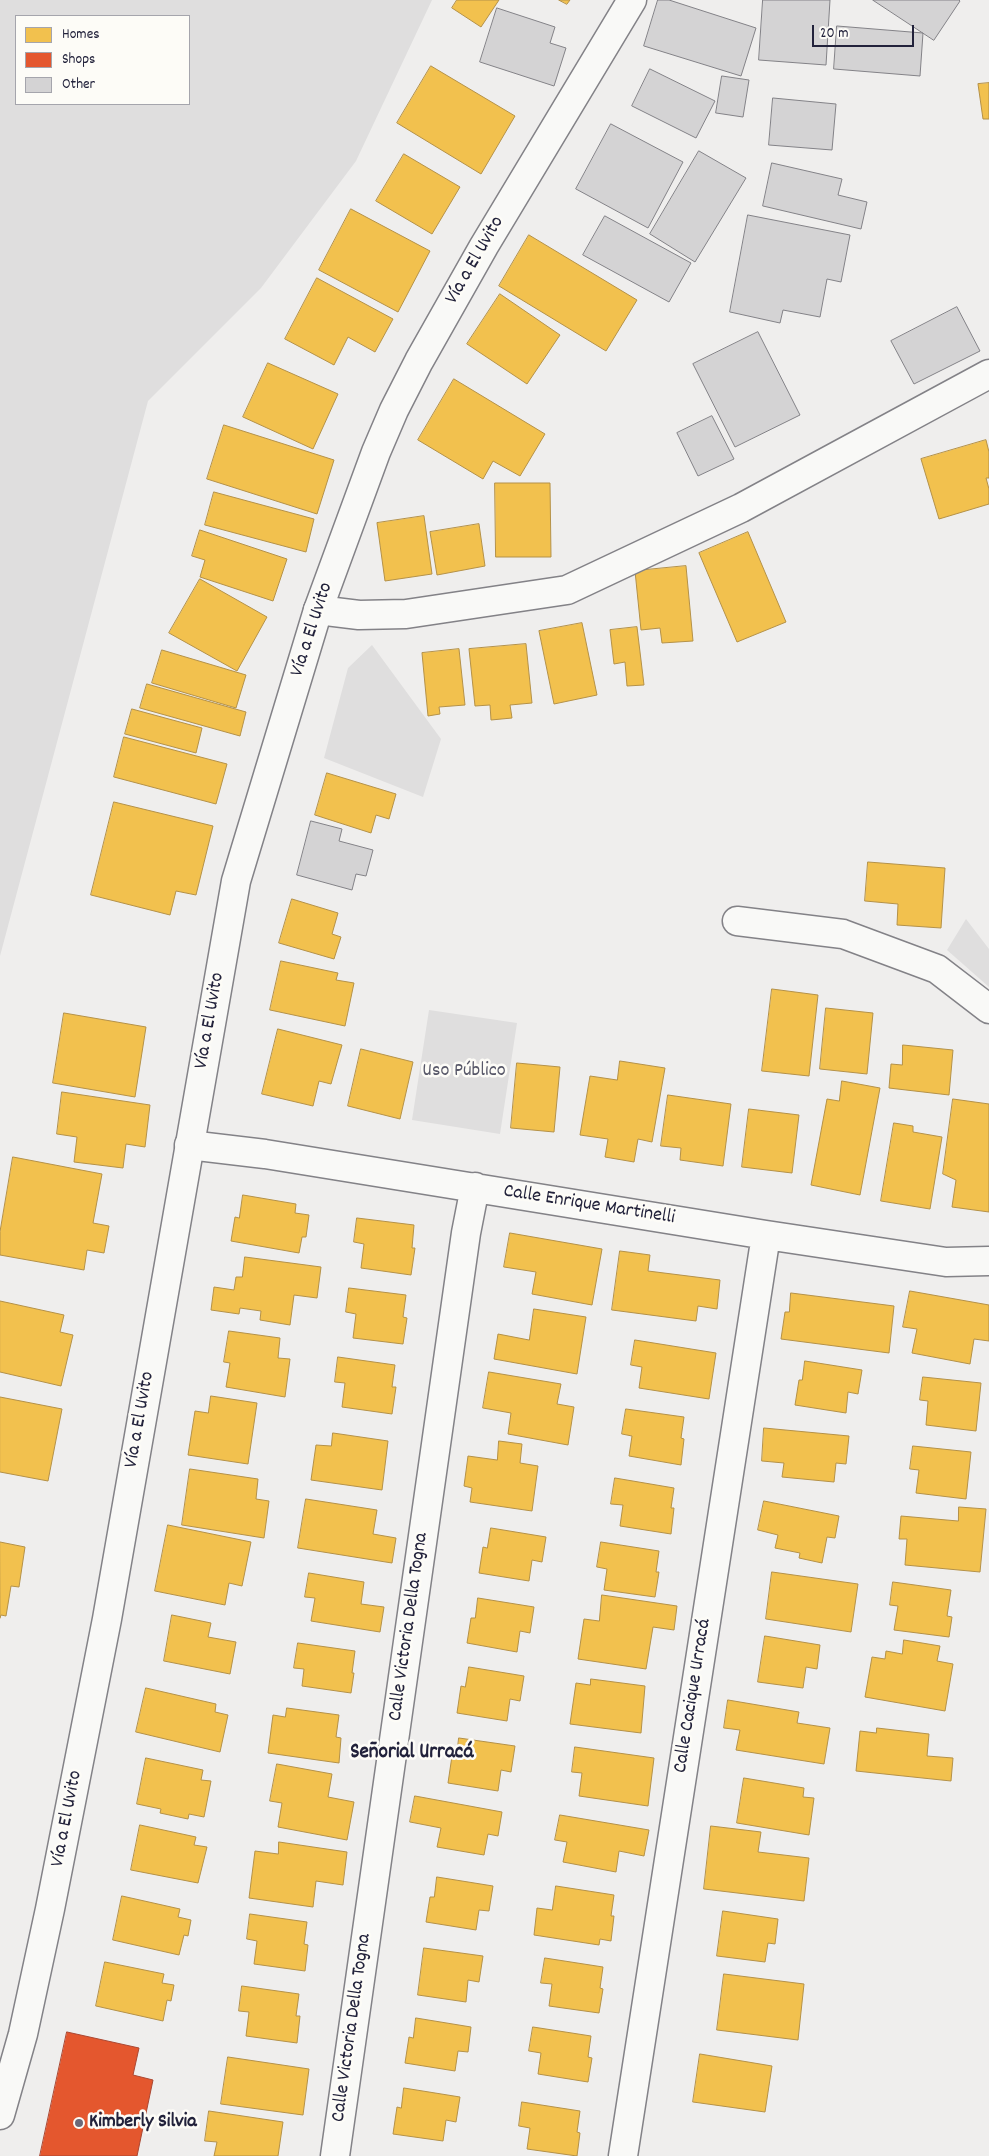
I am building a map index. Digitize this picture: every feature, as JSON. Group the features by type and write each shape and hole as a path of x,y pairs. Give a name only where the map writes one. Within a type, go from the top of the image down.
{"street":[{"name":"Vía a El Uvito","path":"0,2115 23,2034 48,1919 107,1619 236,880 318,610 376,452 394,410 418,361 489,238 632,0"},
{"path":"318,610 359,614 406,614 567,590 741,508 989,374"},
{"path":"737,921 843,934 937,969 989,1009"},
{"name":"Calle Enrique Martinelli","path":"189,1145 265,1154 766,1235 946,1262 989,1262"},
{"name":"Calle Victoria Della Togna","path":"335,2156 466,1232 475,1187"},
{"name":"Calle Cacique Urracá","path":"623,2156 766,1235"}],"shaded area":[{"path":"0,0 432,0 356,161 261,288 148,401 0,956"},
{"path":"372,645 441,739 423,797 324,758 348,668"},
{"path":"966,919 989,949 989,987 947,950"},
{"name":"Uso Público","path":"429,1010 517,1023 500,1134 412,1120"}],"building: Homes":[{"path":"457,0 499,0 481,27 452,8"},
{"path":"559,0 570,0 567,4"},
{"path":"431,66 515,116 481,174 397,123"},
{"path":"989,83 989,119 983,119 978,84"},
{"path":"404,154 460,187 432,234 376,201"},
{"path":"351,209 430,251 398,312 319,270"},
{"path":"529,235 637,300 606,351 499,286"},
{"path":"317,278 393,319 375,352 348,337 334,365 285,339"},
{"path":"500,294 560,335 527,384 467,344"},
{"path":"268,363 338,394 313,449 243,417"},
{"path":"454,379 545,434 520,476 493,461 483,479 418,440"},
{"path":"224,425 334,460 317,514 207,479"},
{"path":"986,440 989,452 989,478 986,478 989,489 989,504 939,519 921,459"},
{"path":"495,483 550,483 551,557 496,557"},
{"path":"214,492 314,519 306,552 205,525"},
{"path":"424,516 432,574 385,581 377,523"},
{"path":"479,524 485,566 437,575 430,532"},
{"path":"200,530 287,559 273,601 200,577 205,560 192,556"},
{"path":"748,532 786,622 737,642 699,553"},
{"path":"686,566 693,641 662,643 660,628 641,630 635,571"},
{"path":"200,579 267,617 237,671 169,633"},
{"path":"582,623 597,695 554,704 539,631"},
{"path":"637,627 644,685 627,686 625,662 614,664 610,630"},
{"path":"526,644 532,703 510,705 512,718 491,720 490,705 475,706 469,649"},
{"path":"459,649 465,705 439,707 440,714 428,716 422,653"},
{"path":"162,650 246,675 236,708 152,683"},
{"path":"147,684 246,712 240,736 140,708"},
{"path":"132,709 202,728 196,753 125,734"},
{"path":"124,737 227,764 216,804 114,777"},
{"path":"327,773 396,794 389,819 376,815 371,833 315,815"},
{"path":"114,802 213,826 196,895 176,891 170,915 91,895"},
{"path":"868,862 945,868 941,928 897,925 898,904 865,901"},
{"path":"292,899 338,913 332,934 341,937 334,959 279,943"},
{"path":"281,961 338,973 336,980 354,983 345,1026 270,1010"},
{"path":"772,989 818,995 809,1076 762,1071"},
{"path":"826,1008 873,1013 867,1074 820,1069"},
{"path":"64,1013 146,1027 135,1097 53,1083"},
{"path":"278,1029 342,1045 331,1084 319,1081 313,1106 262,1094"},
{"path":"903,1045 953,1050 949,1095 889,1088 891,1064 902,1065"},
{"path":"361,1049 413,1062 400,1119 348,1106"},
{"path":"620,1061 665,1068 652,1142 638,1139 634,1162 605,1157 608,1139 580,1135 590,1076 617,1080"},
{"path":"517,1063 560,1067 554,1132 511,1128"},
{"path":"842,1081 880,1088 860,1195 811,1185 827,1099 839,1101"},
{"path":"62,1092 150,1105 145,1147 126,1144 123,1168 74,1162 77,1137 57,1134"},
{"path":"668,1095 731,1104 723,1166 680,1160 681,1148 661,1146"},
{"path":"953,1099 989,1104 989,1212 952,1207 956,1180 943,1174"},
{"path":"749,1109 799,1115 792,1173 742,1167"},
{"path":"894,1123 913,1126 913,1132 942,1137 930,1209 881,1201"},
{"path":"13,1157 102,1174 93,1223 109,1226 104,1253 87,1250 84,1270 0,1255 0,1232"},
{"path":"243,1195 296,1204 295,1213 309,1215 306,1237 302,1237 299,1253 231,1241 235,1217 239,1218"},
{"path":"357,1218 414,1225 412,1248 415,1248 411,1275 361,1268 364,1244 354,1242"},
{"path":"510,1233 602,1249 592,1305 532,1294 536,1272 504,1267"},
{"path":"620,1251 650,1255 648,1271 720,1280 717,1309 698,1306 696,1321 612,1310"},
{"path":"245,1257 321,1267 317,1298 294,1295 290,1325 260,1320 261,1311 240,1308 239,1314 211,1310 214,1287 234,1290 236,1277 242,1277"},
{"path":"349,1288 406,1295 403,1317 407,1318 403,1344 353,1338 356,1314 346,1312"},
{"path":"910,1291 989,1305 989,1341 974,1339 970,1364 912,1353 917,1329 903,1327"},
{"path":"791,1293 894,1306 889,1353 781,1339 785,1312 789,1312"},
{"path":"0,1301 64,1315 60,1332 73,1335 61,1386 0,1372"},
{"path":"534,1309 586,1317 577,1374 494,1359 498,1334 529,1340"},
{"path":"229,1331 280,1338 278,1358 290,1359 285,1397 226,1387 230,1363 224,1362"},
{"path":"635,1340 716,1353 709,1399 639,1388 642,1367 631,1365"},
{"path":"338,1357 395,1365 392,1387 396,1387 392,1414 342,1407 345,1383 335,1382"},
{"path":"805,1361 862,1370 858,1394 848,1392 846,1413 795,1405 799,1380 802,1380"},
{"path":"489,1372 561,1384 557,1404 574,1407 568,1445 508,1434 511,1413 483,1408"},
{"path":"923,1377 981,1383 976,1431 926,1425 928,1401 920,1400"},
{"path":"211,1396 257,1403 248,1464 188,1455 195,1411 208,1413"},
{"path":"0,1397 62,1409 48,1481 0,1472"},
{"path":"626,1409 684,1417 681,1438 684,1439 681,1465 629,1456 632,1436 622,1434"},
{"path":"764,1428 849,1436 846,1464 836,1463 834,1482 782,1477 784,1463 762,1461"},
{"path":"333,1433 388,1441 382,1490 311,1480 316,1445 331,1446"},
{"path":"499,1441 522,1444 520,1463 538,1466 532,1511 470,1502 472,1488 464,1486 468,1456 497,1460"},
{"path":"913,1446 971,1452 966,1499 916,1493 919,1470 910,1469"},
{"path":"190,1469 258,1479 256,1499 269,1501 264,1538 182,1525"},
{"path":"615,1478 674,1488 671,1508 674,1508 671,1534 620,1526 623,1505 611,1504"},
{"path":"306,1499 377,1510 373,1534 396,1538 392,1563 298,1548"},
{"path":"764,1501 839,1516 835,1538 827,1537 822,1563 799,1558 800,1553 775,1548 778,1535 758,1530"},
{"path":"959,1507 986,1509 980,1572 905,1565 907,1539 899,1539 901,1516 958,1521"},
{"path":"168,1525 251,1542 242,1586 229,1583 225,1605 155,1591"},
{"path":"491,1528 546,1537 542,1562 532,1560 529,1581 479,1573 483,1547 487,1548"},
{"path":"0,1542 25,1547 19,1587 11,1586 6,1616 1,1615 0,1618"},
{"path":"601,1542 659,1551 656,1572 659,1572 655,1597 604,1590 607,1569 597,1567"},
{"path":"772,1572 858,1584 851,1632 766,1619"},
{"path":"309,1573 364,1582 361,1604 384,1607 380,1632 311,1621 315,1598 305,1597"},
{"path":"893,1582 951,1590 947,1616 952,1617 949,1637 894,1630 898,1606 890,1605"},
{"path":"602,1595 677,1606 674,1630 653,1627 646,1669 578,1659 584,1619 599,1621"},
{"path":"478,1598 534,1607 530,1633 520,1631 517,1652 467,1643 471,1618 475,1618"},
{"path":"172,1615 211,1623 208,1637 236,1642 230,1674 164,1661"},
{"path":"765,1636 820,1645 817,1669 806,1667 803,1688 758,1682"},
{"path":"904,1640 940,1646 937,1661 953,1664 945,1711 865,1697 872,1657 885,1659 886,1651 902,1654"},
{"path":"298,1643 355,1651 351,1693 302,1686 304,1669 294,1668"},
{"path":"469,1667 524,1676 520,1701 510,1699 507,1721 457,1713 461,1686 465,1687"},
{"path":"591,1679 645,1686 641,1733 570,1724 576,1683 590,1685"},
{"path":"146,1688 216,1704 215,1712 228,1715 220,1752 136,1732"},
{"path":"728,1700 799,1712 797,1723 830,1728 824,1764 736,1750 740,1730 724,1728"},
{"path":"287,1708 339,1715 336,1737 341,1738 339,1763 268,1753 273,1715 285,1717"},
{"path":"877,1728 929,1734 927,1756 953,1758 951,1781 856,1771 860,1731 876,1733"},
{"path":"459,1738 515,1746 511,1772 501,1770 498,1791 448,1783 452,1756 456,1758"},
{"path":"575,1747 654,1758 648,1806 579,1796 582,1773 572,1772"},
{"path":"146,1758 203,1770 201,1780 211,1781 204,1817 189,1814 188,1819 160,1813 161,1809 137,1804"},
{"path":"277,1764 332,1774 328,1797 354,1802 347,1840 278,1827 282,1803 270,1801"},
{"path":"744,1778 804,1788 803,1797 814,1798 809,1835 737,1823"},
{"path":"415,1796 502,1812 498,1836 488,1834 484,1855 437,1847 441,1828 410,1822"},
{"path":"560,1815 649,1830 644,1856 619,1851 616,1872 563,1862 567,1842 555,1840"},
{"path":"140,1825 196,1837 194,1845 207,1847 198,1883 131,1870"},
{"path":"711,1826 761,1832 758,1852 809,1858 804,1901 704,1889"},
{"path":"279,1842 347,1852 343,1885 316,1881 313,1907 249,1898 255,1851 278,1854"},
{"path":"437,1877 493,1886 489,1911 479,1910 476,1930 426,1922 430,1897 434,1897"},
{"path":"556,1886 614,1895 611,1916 614,1916 611,1941 600,1939 599,1945 534,1935 537,1908 552,1910"},
{"path":"122,1896 180,1909 178,1917 191,1920 188,1936 184,1935 179,1955 113,1940"},
{"path":"723,1911 778,1919 775,1944 768,1943 765,1962 717,1956"},
{"path":"250,1914 307,1922 304,1944 308,1945 305,1971 254,1964 257,1941 247,1939"},
{"path":"424,1948 483,1956 479,1982 468,1980 466,2002 418,1995"},
{"path":"545,1958 603,1967 600,1988 603,1989 599,2013 549,2006 552,1984 541,1983"},
{"path":"105,1962 164,1974 162,1983 174,1985 171,2001 167,2000 163,2021 96,2006"},
{"path":"724,1974 804,1984 798,2040 717,2030"},
{"path":"242,1986 299,1994 296,2016 300,2016 297,2043 246,2036 249,2012 239,2011"},
{"path":"416,2018 471,2027 468,2052 458,2051 455,2071 405,2063 409,2037 413,2038"},
{"path":"533,2027 591,2036 588,2057 592,2058 588,2082 538,2074 541,2053 529,2051"},
{"path":"700,2054 772,2066 765,2112 693,2102"},
{"path":"228,2057 309,2069 303,2115 221,2104"},
{"path":"404,2088 460,2097 456,2122 446,2120 443,2141 393,2134 397,2107 401,2108"},
{"path":"522,2102 580,2111 577,2132 580,2133 577,2156 527,2149 530,2128 519,2126"},
{"path":"209,2111 283,2122 278,2156 214,2156 217,2142 205,2141"}],"building: Shops":[{"path":"67,2032 139,2048 133,2075 153,2080 137,2156 40,2156"}],"building: Other":[{"path":"658,0 669,0 756,28 741,76 644,46"},
{"path":"763,0 830,0 826,65 759,60"},
{"path":"873,0 959,0 960,1 934,40"},
{"path":"497,8 555,27 550,43 566,48 554,86 480,62"},
{"path":"837,26 923,33 920,76 834,69"},
{"path":"650,69 715,101 696,138 632,106"},
{"path":"722,76 749,80 743,117 716,113"},
{"path":"773,98 836,104 832,150 769,145"},
{"path":"611,124 683,162 648,228 576,189"},
{"path":"699,151 746,178 695,262 650,234"},
{"path":"772,163 842,179 838,195 867,202 861,229 763,206"},
{"path":"748,215 850,235 841,282 827,279 820,317 783,310 780,323 730,312"},
{"path":"605,216 691,263 669,302 583,255"},
{"path":"957,307 980,351 914,384 891,341"},
{"path":"758,332 800,415 735,447 693,364"},
{"path":"712,416 734,459 698,476 677,433"},
{"path":"311,821 342,829 339,841 373,850 366,876 356,874 352,890 297,875"}],"place":[{"name":"Kimberly Silvia","path":"79,2123"}],"district":[{"name":"Señorial Urracá","path":"412,1754"}]}
